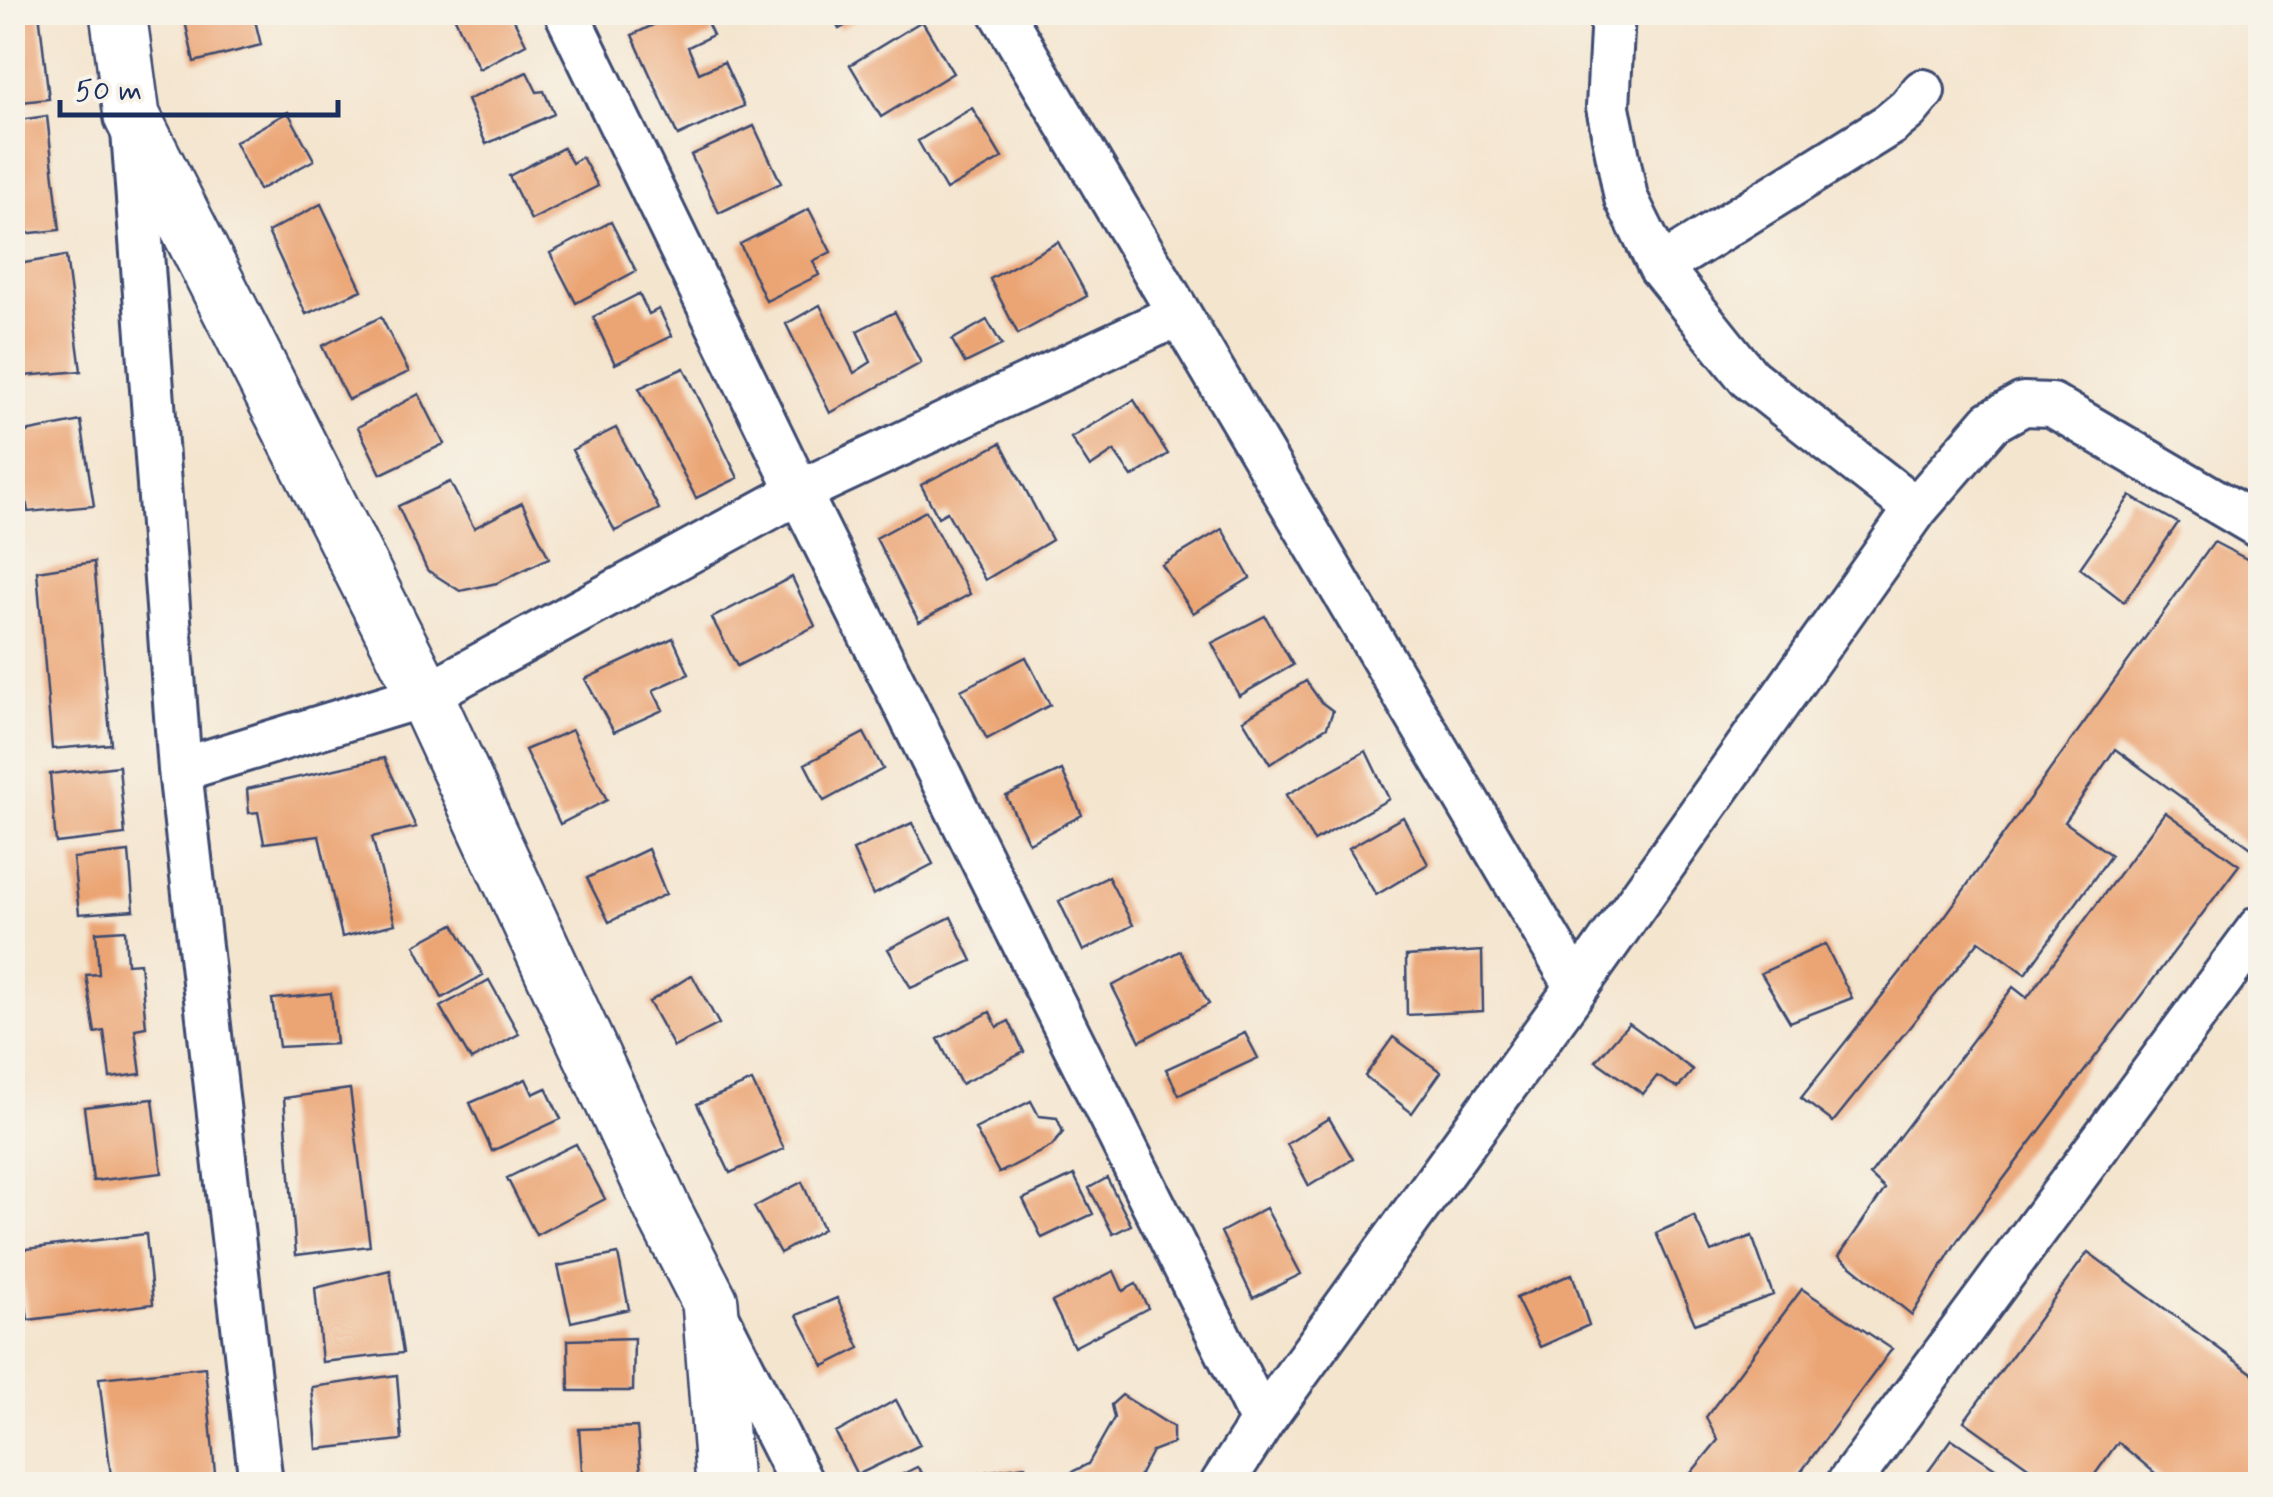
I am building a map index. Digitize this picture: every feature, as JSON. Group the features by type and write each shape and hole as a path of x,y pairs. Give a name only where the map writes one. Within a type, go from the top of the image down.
{"street":[{"path":"118,12 132,116 180,770 261,1484"},
{"path":"566,12 799,492 1262,1422"},
{"path":"1001,12 1577,987"},
{"path":"1613,12 1608,107 1626,198 1660,268 1749,378 1916,509"},
{"path":"1660,268 1890,124 1923,91"},
{"path":"132,116 426,695 664,1212 802,1484"},
{"path":"180,770 426,695 799,492 1177,315"},
{"path":"1222,1484 1262,1422 1916,509 1991,422 2023,404 2052,405 2260,527"},
{"path":"1848,1484 2260,927"},
{"path":"710,1302 724,1484"}],"building":[{"path":"12,12 39,12 49,99 12,103"},
{"path":"183,12 253,12 261,45 194,62"},
{"path":"452,12 510,12 526,44 479,69"},
{"path":"680,12 702,12 713,35 688,47 699,73 724,62 744,106 678,136 632,35"},
{"path":"830,12 871,12 839,29"},
{"path":"922,21 953,73 881,117 850,65"},
{"path":"527,72 537,92 544,91 554,114 486,144 467,100"},
{"path":"972,108 1002,158 946,190 918,141"},
{"path":"288,112 314,160 259,190 235,142"},
{"path":"47,116 60,230 12,235 12,121"},
{"path":"754,126 781,183 719,213 691,155"},
{"path":"563,148 572,163 582,157 598,186 531,220 509,176"},
{"path":"321,204 362,290 306,314 268,232"},
{"path":"809,209 831,252 813,261 819,275 766,301 740,244"},
{"path":"611,222 636,271 576,303 550,253"},
{"path":"1058,242 1087,296 1018,334 990,279"},
{"path":"66,256 81,371 24,376 12,265"},
{"path":"639,294 649,314 659,309 672,336 615,364 593,317"},
{"path":"820,305 854,373 871,362 857,331 895,312 921,363 830,413 786,324"},
{"path":"381,317 409,372 348,400 322,346"},
{"path":"987,320 1002,345 965,363 952,340"},
{"path":"684,368 738,478 696,498 639,388"},
{"path":"419,394 444,444 381,474 358,427"},
{"path":"1134,400 1168,454 1132,477 1114,451 1090,467 1071,438"},
{"path":"81,421 94,506 28,512 15,434"},
{"path":"616,428 659,509 615,531 572,450"},
{"path":"1001,443 1052,540 985,580 947,512 938,517 921,485"},
{"path":"450,482 474,528 522,503 549,558 497,583 460,591 427,570 398,506"},
{"path":"2130,496 2178,523 2124,602 2080,568"},
{"path":"926,511 970,594 919,622 876,538"},
{"path":"1222,529 1250,578 1193,613 1162,565"},
{"path":"2214,542 2260,566 2260,841 2254,850 2115,749 2065,822 2111,855 2025,974 1979,941 1833,1122 1801,1098 1945,916"},
{"path":"94,562 111,744 52,749 37,571"},
{"path":"792,577 815,626 737,666 712,618"},
{"path":"1265,616 1293,665 1239,696 1212,643"},
{"path":"673,638 689,674 653,690 663,710 614,732 585,679"},
{"path":"1026,657 1050,705 987,739 961,690"},
{"path":"1306,681 1333,711 1327,727 1270,764 1243,720"},
{"path":"572,730 607,800 560,824 525,750"},
{"path":"864,733 883,769 824,801 805,764"},
{"path":"1366,751 1389,799 1314,841 1286,795"},
{"path":"384,758 416,827 372,837 395,924 342,937 319,836 264,843 258,812 249,813 247,789"},
{"path":"119,766 125,835 56,843 50,774"},
{"path":"1062,770 1082,815 1029,843 1006,796"},
{"path":"2165,812 2239,865 1957,1241 1912,1315 1839,1256 1885,1189 1870,1175 2013,987 2027,998"},
{"path":"1403,817 1428,864 1376,895 1349,848"},
{"path":"912,823 933,864 873,895 853,850"},
{"path":"648,849 666,894 609,922 587,878"},
{"path":"129,852 134,910 79,914 73,858"},
{"path":"1108,877 1133,925 1083,951 1059,901"},
{"path":"951,917 972,961 911,988 888,949"},
{"path":"454,924 483,975 442,998 415,945"},
{"path":"125,930 127,964 140,963 146,1027 135,1029 141,1074 110,1078 104,1031 95,1033 86,975 99,974 96,932"},
{"path":"1825,944 1852,998 1790,1022 1761,973"},
{"path":"1180,951 1209,1004 1140,1041 1112,986"},
{"path":"1482,951 1483,1011 1407,1015 1406,956"},
{"path":"692,975 719,1024 674,1047 649,1002"},
{"path":"489,980 519,1034 471,1060 440,1007"},
{"path":"331,993 336,1044 279,1047 272,999"},
{"path":"990,1012 997,1027 1009,1021 1024,1052 961,1084 938,1039"},
{"path":"1629,1023 1693,1070 1678,1088 1657,1076 1643,1094 1596,1061"},
{"path":"1245,1033 1258,1058 1179,1095 1166,1069"},
{"path":"1393,1037 1441,1072 1412,1113 1365,1076"},
{"path":"526,1079 533,1094 546,1088 561,1119 492,1151 470,1103"},
{"path":"752,1081 784,1149 730,1173 697,1104"},
{"path":"350,1089 370,1246 296,1255 284,1098"},
{"path":"153,1099 162,1173 93,1181 84,1107"},
{"path":"1031,1101 1039,1116 1057,1118 1063,1132 1052,1146 999,1173 975,1129"},
{"path":"1329,1118 1353,1159 1309,1186 1287,1144"},
{"path":"576,1144 605,1199 536,1235 507,1178"},
{"path":"1074,1175 1093,1214 1042,1238 1023,1199"},
{"path":"1107,1178 1131,1225 1113,1234 1089,1188"},
{"path":"802,1182 823,1229 780,1253 754,1207"},
{"path":"1266,1208 1301,1274 1253,1298 1221,1232"},
{"path":"1694,1216 1711,1252 1752,1236 1773,1295 1695,1324 1656,1233"},
{"path":"146,1234 153,1304 28,1320 18,1250"},
{"path":"2088,1252 2260,1379 2260,1484 2168,1484 2118,1442 2088,1484 2052,1484 1964,1421"},
{"path":"618,1254 629,1309 571,1322 558,1266"},
{"path":"390,1270 403,1353 322,1362 315,1288"},
{"path":"1114,1271 1123,1291 1136,1284 1148,1308 1074,1347 1052,1302"},
{"path":"1572,1274 1589,1325 1540,1347 1516,1298"},
{"path":"1802,1289 1892,1349 1792,1484 1682,1484 1718,1440 1706,1417"},
{"path":"837,1298 860,1348 824,1366 797,1315"},
{"path":"634,1338 633,1391 569,1391 568,1340"},
{"path":"205,1367 216,1484 112,1484 99,1378"},
{"path":"397,1375 402,1440 317,1449 312,1387"},
{"path":"1122,1395 1173,1427 1173,1443 1152,1451 1135,1484 1068,1484 1072,1472 1088,1464 1114,1418 1111,1405"},
{"path":"896,1400 920,1445 857,1475 836,1433"},
{"path":"637,1427 642,1484 583,1484 579,1429"},
{"path":"1952,1439 2019,1484 1919,1484"},
{"path":"1025,1466 1027,1484 981,1484 979,1473"},
{"path":"917,1467 932,1484 883,1484"}]}
